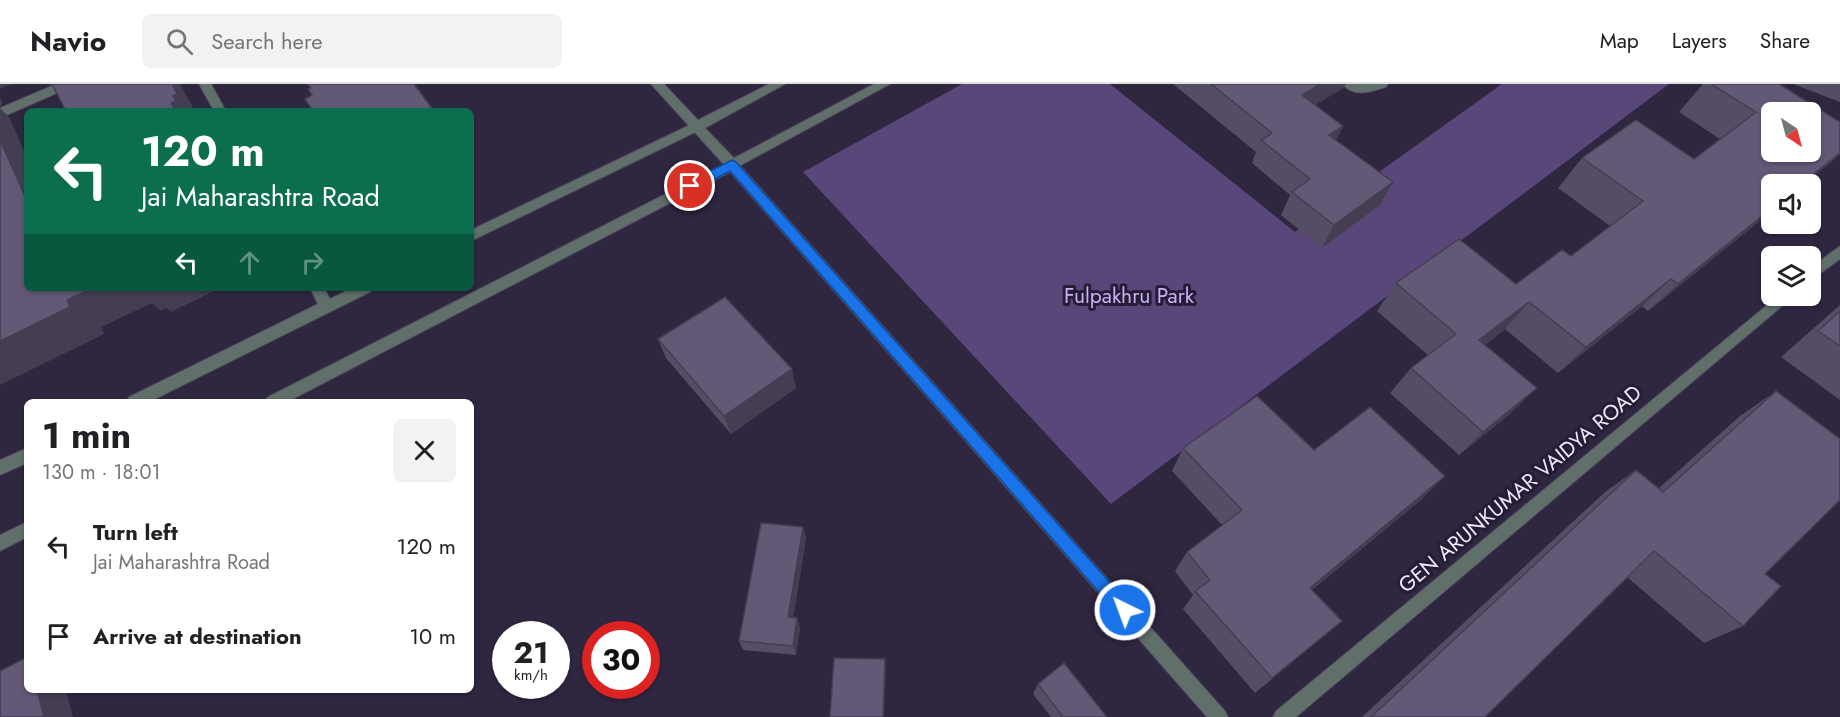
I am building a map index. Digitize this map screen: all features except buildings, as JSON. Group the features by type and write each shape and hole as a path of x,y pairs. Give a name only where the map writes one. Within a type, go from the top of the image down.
{"street":[{"path":"0,112 67,84"},
{"path":"205,84 218,108"},
{"path":"657,84 698,126 1219,717"},
{"path":"474,235 698,126 779,84"},
{"path":"1348,84 1362,90 1382,84"},
{"path":"279,399 732,165 881,85"},
{"path":"1821,267 1840,251"},
{"path":"319,291 327,307"},
{"path":"140,399 359,291"},
{"name":"GEN ARUNKUMAR VAIDYA ROAD","path":"1282,717 1775,306"},
{"path":"0,468 24,456"},
{"path":"0,543 24,531"}],"green space":[{"name":"Fulpakhru Park","path":"962,84 1110,84 1295,232 1502,84 1669,84 1111,504 803,172"}],"route":[{"path":"690,186 732,165 1125,610"}]}
